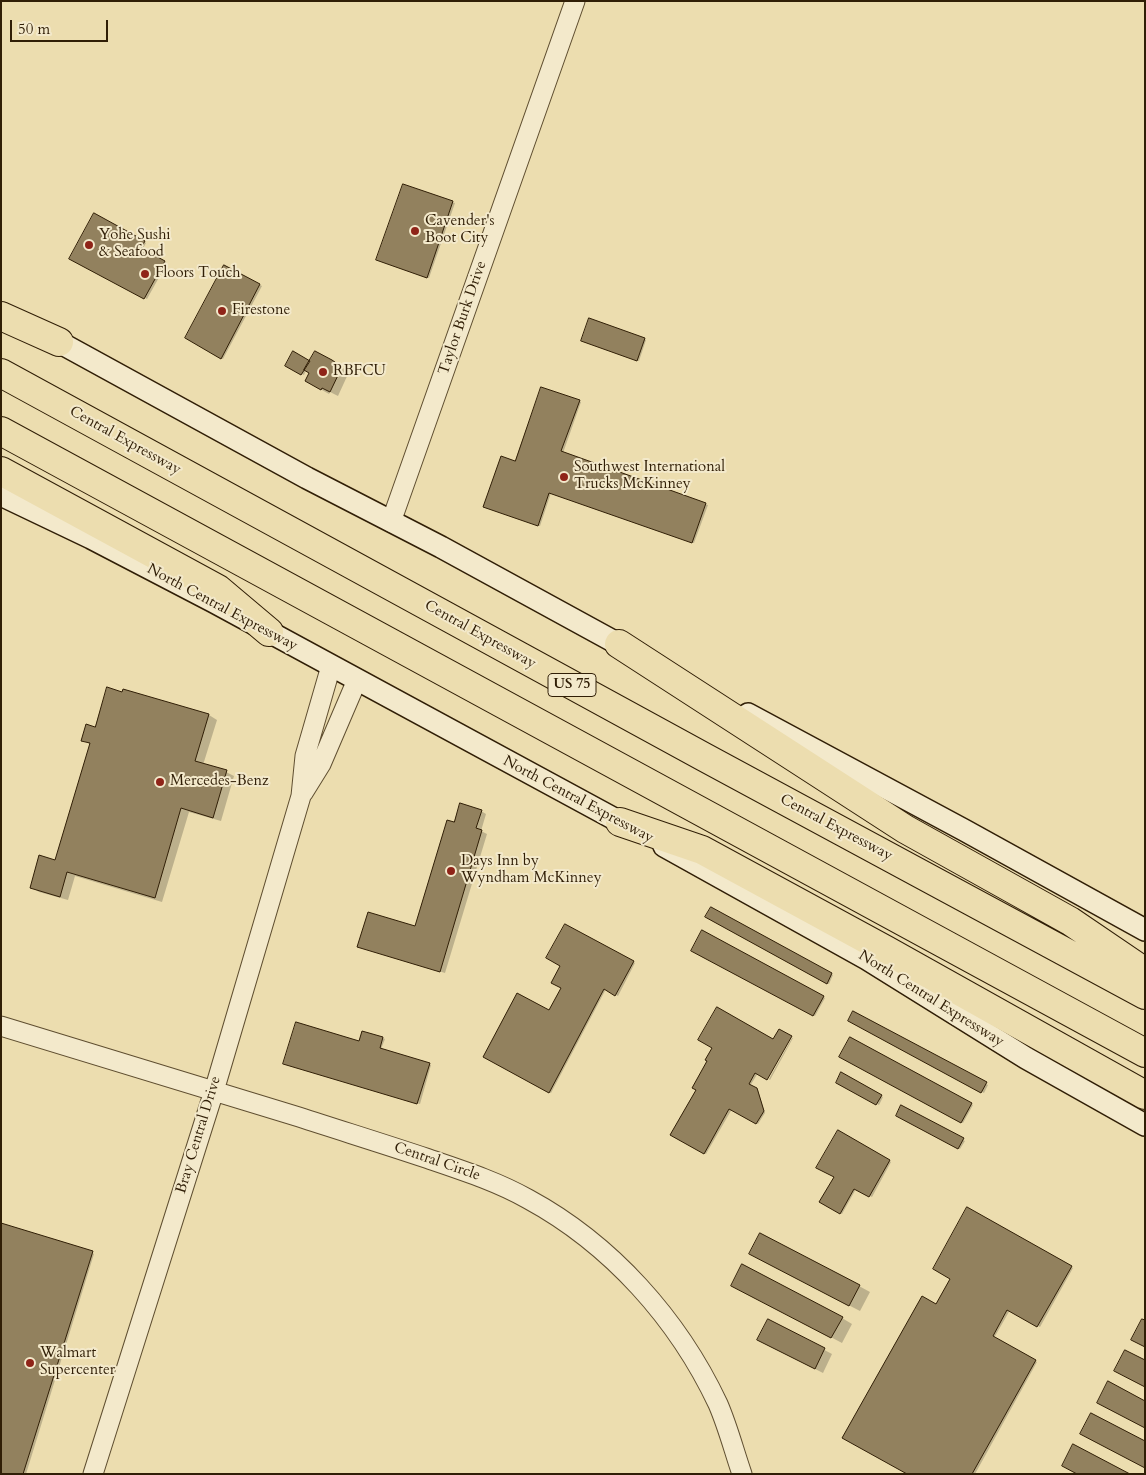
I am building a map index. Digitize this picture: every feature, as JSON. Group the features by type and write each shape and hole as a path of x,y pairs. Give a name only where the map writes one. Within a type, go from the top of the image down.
{"highway":[{"path":"1,316 59,342"},
{"name":"Central Expressway","path":"1,373 704,757 1145,995"},
{"path":"1,431 1145,1053"},
{"path":"1,471 218,589 268,632"},
{"path":"619,644 905,830 1070,921 1145,972"},
{"path":"620,822 702,850 886,950 1145,1095"}],"main road":[{"path":"1,310 307,478 441,547 1145,930"},
{"name":"North Central Expressway","path":"1,495 91,538 620,822 868,959 1026,1058 1145,1124"}],"street":[{"name":"Taylor Burk Drive","path":"391,522 576,1"},
{"name":"Bray Central Drive","path":"94,1474 214,1091 302,796 305,756 330,666"},
{"name":"Bray Central Drive","path":"302,796 321,764 357,680"},
{"name":"Central Circle","path":"1,1026 375,1141 468,1172 527,1198 550,1211 608,1254 630,1276 671,1325 702,1374 718,1406 728,1429 742,1474"}],"building":[{"name":"Cavender's Boot City","path":"403,184 453,201 427,278 376,260"},
{"path":"94,213 145,241 141,248 165,261 144,299 69,259"},
{"name":"Firestone","path":"224,265 260,284 221,359 185,338"},
{"path":"589,318 645,338 637,361 581,341"},
{"path":"293,351 310,361 301,375 285,366"},
{"name":"RBFCU","path":"315,351 342,367 330,392 322,388 321,390 305,381 309,373 304,370"},
{"name":"Southwest International Trucks McKinney","path":"541,387 580,400 561,451 706,503 692,543 549,493 538,526 483,507 501,456 515,461"},
{"path":"107,687 122,692 123,689 209,714 195,761 227,770 213,818 181,808 155,898 67,872 60,897 30,888 39,855 55,860 90,743 81,741 86,724 95,727"},
{"name":"Days Inn by Wyndham McKinney","path":"460,803 482,810 476,828 482,830 440,972 357,947 368,912 415,926 447,820 454,822"},
{"path":"711,907 832,973 827,984 705,917"},
{"path":"565,924 634,961 615,996 604,989 549,1093 483,1057 517,993 549,1010 561,988 551,983 560,966 546,958"},
{"path":"702,930 824,996 813,1016 691,951"},
{"path":"717,1007 773,1039 779,1029 792,1036 767,1080 755,1073 749,1084 757,1088 764,1111 756,1124 729,1109 704,1154 670,1135 696,1090 692,1088 712,1048 698,1040"},
{"path":"853,1011 987,1082 981,1093 848,1021"},
{"path":"296,1022 359,1041 362,1031 383,1037 380,1048 430,1063 417,1104 283,1064"},
{"path":"850,1037 972,1103 961,1123 839,1057"},
{"path":"841,1072 882,1095 876,1105 836,1083"},
{"path":"901,1105 964,1138 958,1149 896,1116"},
{"path":"838,1130 890,1160 869,1197 854,1189 840,1214 819,1202 834,1177 816,1168"},
{"path":"967,1207 1072,1266 1037,1327 1007,1310 993,1336 1036,1360 972,1474 907,1474 842,1438 922,1296 936,1304 950,1279 933,1269"},
{"name":"Walmart Supercenter","path":"1,1223 93,1251 23,1474 1,1474"},
{"path":"760,1233 860,1285 849,1306 749,1254"},
{"path":"742,1264 843,1317 831,1338 731,1286"},
{"path":"768,1319 825,1348 815,1369 757,1340"},
{"path":"1142,1319 1145,1320 1145,1347 1131,1340"},
{"path":"1125,1350 1145,1360 1145,1387 1114,1371"},
{"path":"1108,1381 1145,1401 1145,1428 1097,1403"},
{"path":"1091,1413 1145,1441 1145,1468 1080,1434"},
{"path":"1073,1444 1130,1474 1077,1474 1062,1466"}],"place":[{"name":"Cavender's Boot City","path":"415,231"},
{"name":"Yohe Sushi & Seafood","path":"89,245"},
{"name":"Floors Touch","path":"145,274"},
{"name":"Firestone","path":"222,311"},
{"name":"RBFCU","path":"323,372"},
{"name":"Southwest International Trucks McKinney","path":"564,477"},
{"name":"Mercedes-Benz","path":"160,782"},
{"name":"Days Inn by Wyndham McKinney","path":"451,871"},
{"name":"Walmart Supercenter","path":"30,1363"}]}
